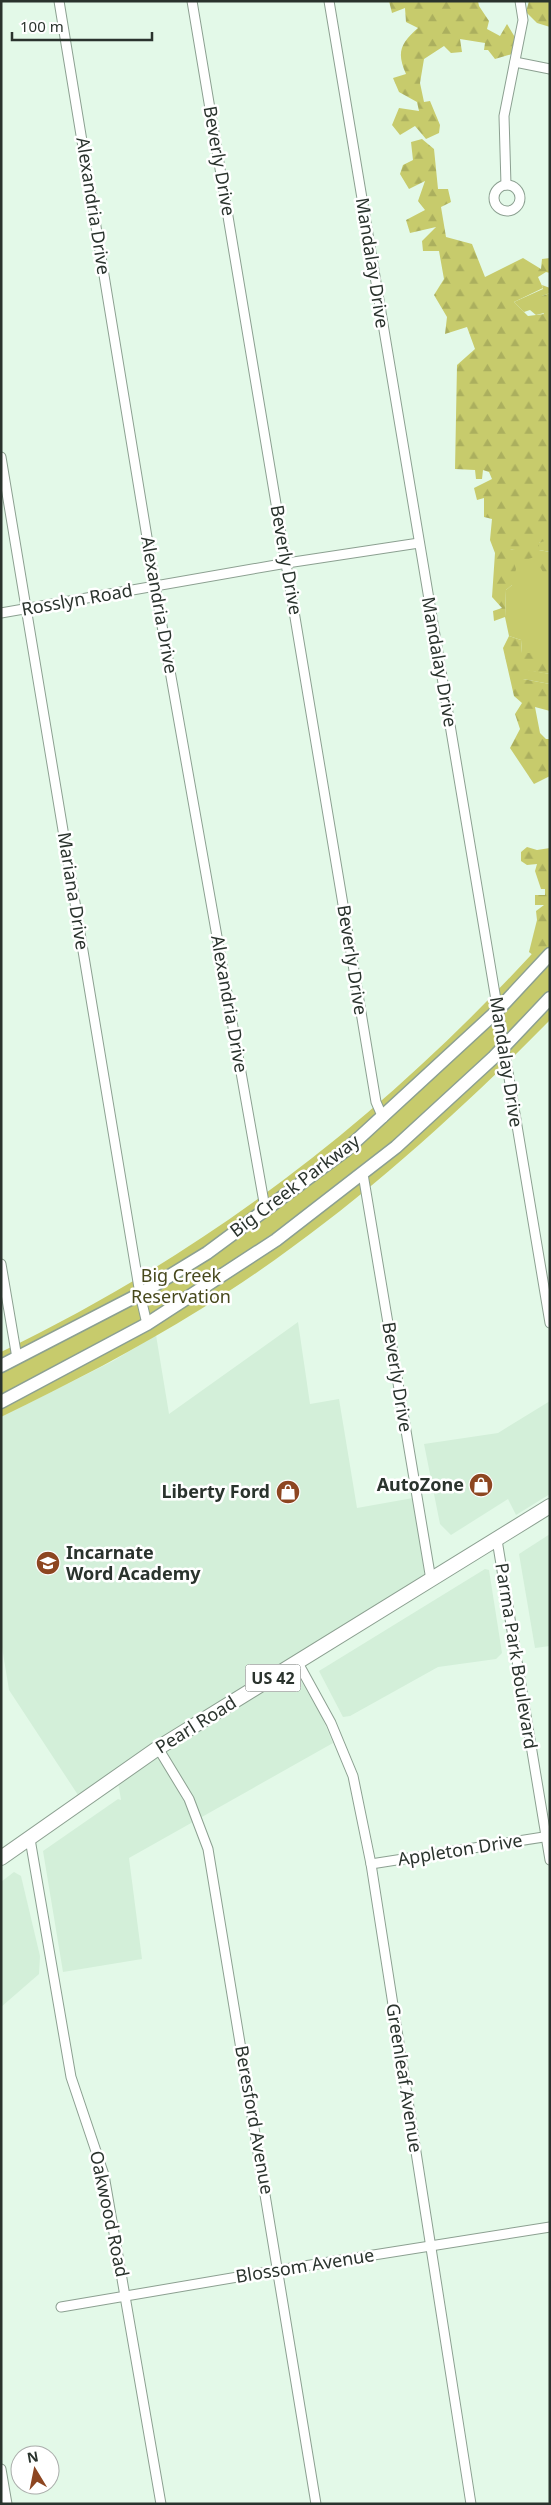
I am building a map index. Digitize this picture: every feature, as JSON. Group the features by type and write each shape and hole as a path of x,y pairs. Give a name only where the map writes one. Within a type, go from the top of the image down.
{"main road":[{"name":"Pearl Road","path":"1,1858 158,1748 550,1506"}],"street":[{"name":"Alexandria Drive","path":"59,1 155,586 265,1208"},
{"name":"Beverly Drive","path":"192,1 376,1102 383,1118"},
{"name":"Mandalay Drive","path":"329,1 550,1323"},
{"path":"506,185 504,116 523,20 520,1"},
{"path":"515,62 550,69"},
{"name":"Mariana Drive","path":"1,457 140,1294 147,1324"},
{"name":"Rosslyn Road","path":"1,613 287,563 419,543"},
{"name":"Big Creek Parkway","path":"1,1366 140,1294 207,1253 265,1208 346,1150 383,1118 497,1010 550,954"},
{"name":"Big Creek Parkway","path":"1,1402 147,1324 276,1240 396,1148 503,1046 550,998"},
{"name":"Beverly Drive","path":"363,1174 431,1580"},
{"path":"1,1264 17,1358"},
{"name":"Parma Park Boulevard","path":"497,1540 548,1836 550,1860"},
{"name":"Greenleaf Avenue","path":"298,1663 331,1723 353,1776 371,1864 470,2504"},
{"name":"Beresford Avenue","path":"158,1748 189,1799 208,1849 279,2270 316,2504"},
{"name":"Appleton Drive","path":"371,1864 548,1836"},
{"name":"Oakwood Road","path":"30,1839 71,2077 104,2175 161,2504"},
{"name":"Blossom Avenue","path":"62,2307 550,2227"},
{"path":"1,2470 7,2504"}],"shaded area":[{"path":"298,1322 310,1404 339,1399 357,1508 413,1498 425,1577 157,1742 78,1795 9,1690 1,1641 1,1417 113,1361 156,1335 169,1414"},
{"path":"550,1401 550,1494 516,1515 508,1499 451,1535 440,1524 424,1444 498,1433"},
{"path":"550,1534 550,1646 535,1648 519,1554"},
{"path":"485,1569 489,1570 502,1653 496,1659 438,1667 350,1716 343,1717 319,1671"},
{"path":"295,1671 321,1715 333,1743 129,1858 142,1959 63,1972 43,1851 118,1799 121,1800 118,1782 170,1746"},
{"path":"14,1872 21,1876 40,1956 39,1974 1,2007 1,1882"}],"green space":[{"path":"389,1 478,1 479,6 489,21 487,29 500,36 507,24 516,39 512,54 495,59 488,50 484,50 485,43 460,39 462,52 451,53 444,46 424,59 420,83 424,102 430,101 440,125 439,133 426,139 415,126 400,135 392,125 399,108 419,111 417,102 399,92 393,78 406,74 401,60 402,48 408,38 418,28 406,22 405,8 392,13"},
{"path":"529,1 550,1 550,27 537,23 526,12"},
{"path":"422,139 434,149 438,189 448,189 451,202 441,207 446,237 472,244 485,277 523,258 541,269 542,259 550,258 550,273 546,272 538,277 543,288 514,302 528,316 544,314 540,301 542,296 550,293 550,539 539,543 539,550 550,552 549,572 543,572 534,557 526,560 518,557 514,549 510,550 516,569 512,585 506,590 505,617 494,621 493,611 502,608 492,597 495,553 490,540 492,519 484,517 484,498 477,500 474,488 492,479 489,472 483,470 482,479 476,479 475,470 455,469 457,365 475,349 467,327 445,334 447,317 434,295 444,279 439,251 423,251 422,241 436,227 410,233 406,220 425,210 418,201 425,181 409,189 400,174 403,165 413,160 411,142"},
{"path":"542,285 550,288 550,293 542,296 544,313 536,315 530,310 524,312 514,302 543,289"},
{"path":"549,537 550,552 539,550 539,543"},
{"path":"514,549 534,556 549,571 550,560 550,653 522,653 521,640 509,636 505,617 506,590 512,585 509,550"},
{"path":"509,636 521,640 522,653 550,653 550,674 523,670 523,679 550,684 550,711 535,707 540,733 546,739 550,739 550,776 534,784 510,748 520,729 515,714 522,703 514,696 503,648"},
{"path":"522,669 550,674 550,684 523,679"},
{"path":"527,847 537,850 550,848 550,943 546,953 538,959 529,952 537,920 536,911 544,905 535,905 535,895 545,895 545,889 541,889 535,871 537,864 527,865 521,861 521,852"},
{"name":"Big Creek Reservation","path":"550,934 550,1020 427,1138 340,1211 249,1278 177,1324 128,1352 1,1417 1,1352 79,1312 154,1268 226,1221 296,1170 363,1116 428,1059 490,998"}],"place":[{"name":"AutoZone","path":"481,1485"},
{"name":"Liberty Ford","path":"288,1492"},
{"name":"Incarnate Word Academy","path":"48,1563"}]}
